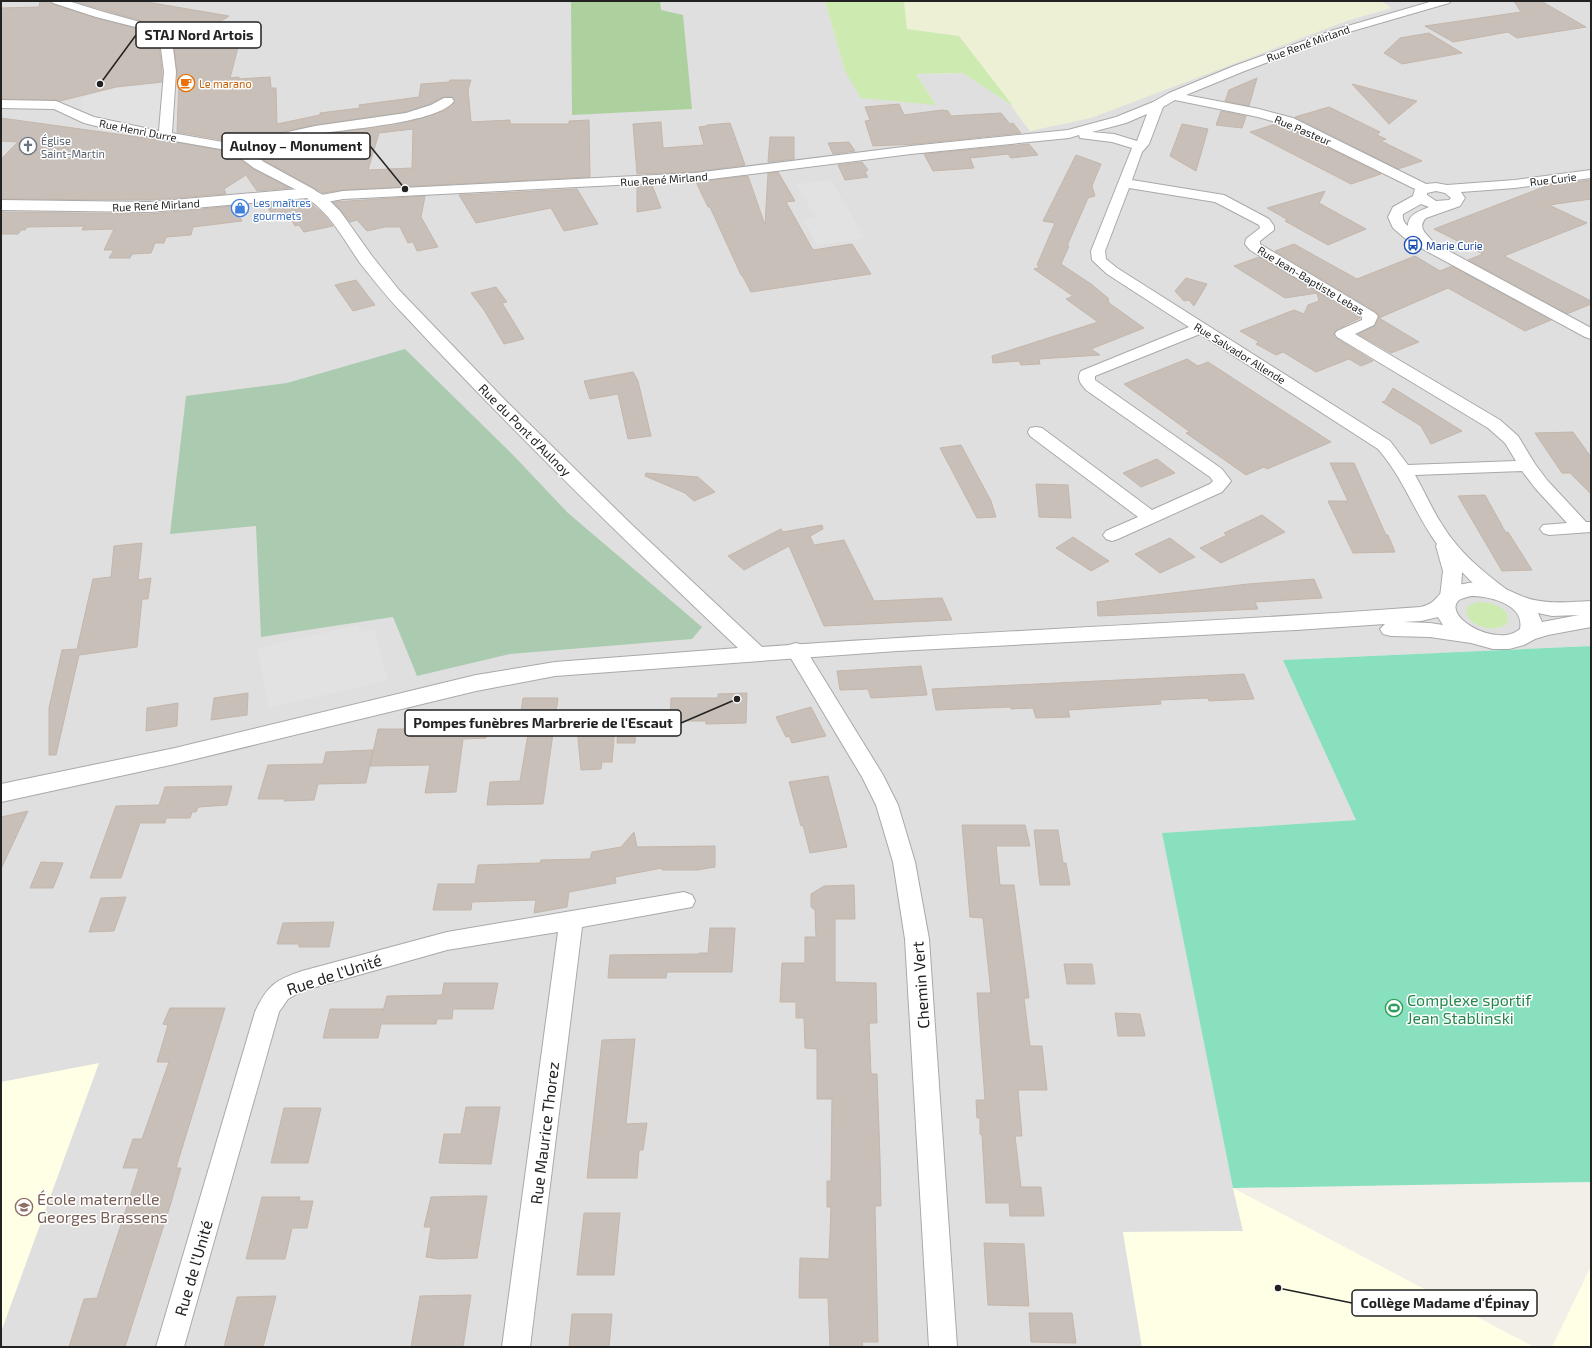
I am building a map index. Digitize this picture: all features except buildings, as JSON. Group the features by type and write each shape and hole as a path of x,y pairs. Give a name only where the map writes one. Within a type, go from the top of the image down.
{"street":[{"path":"58,1 100,15 164,30 170,69 166,135"},
{"name":"Rue René Mirland","path":"1006,140 1116,120 1238,69 1338,32 1445,1"},
{"name":"Rue René Mirland","path":"1069,134 1116,120 1157,105 1173,96"},
{"name":"Rue Pasteur","path":"1173,96 1202,103 1264,114 1288,121 1422,192 1424,200 1431,203 1452,203"},
{"path":"234,148 314,130 408,116 436,107 448,100"},
{"name":"Rue Henri Durre","path":"1,104 56,105 104,125 234,148 315,196"},
{"name":"Rue Salvador Allende","path":"1157,105 1142,144 1134,148 1124,184 1098,251 1099,260 1112,272 1377,440 1397,458 1443,540"},
{"path":"1116,120 1136,126 1146,133"},
{"path":"1116,120 1134,148"},
{"name":"Rue René Mirland","path":"1,205 150,207 315,196 701,177 911,150 1069,134 1114,138 1134,148"},
{"name":"Rue Curie","path":"1445,189 1515,184 1591,174"},
{"name":"Rue Jean-Baptiste Lebas","path":"1124,184 1219,198 1264,222 1267,226 1267,230 1253,239 1252,244 1255,247 1370,316 1369,322 1336,337 1494,424 1512,440 1527,466 1541,484 1586,527"},
{"name":"Rue Curie","path":"1452,203 1515,184"},
{"name":"Rue Pasteur","path":"1422,192 1432,188 1445,189"},
{"path":"1431,248 1416,232 1414,226 1415,221 1421,215 1452,203 1458,198 1445,189"},
{"path":"1422,192 1417,200 1400,208 1396,213 1395,217 1398,225 1406,233 1591,334"},
{"name":"Rue du Pont d'Aulnoy","path":"315,196 333,212 380,278 458,363 590,496 756,653"},
{"path":"1112,535 1216,488 1221,483 1221,478 1216,473 1092,387 1087,381 1086,376 1092,371 1201,328"},
{"path":"1036,432 1151,518"},
{"path":"1404,470 1527,466"},
{"name":"Rue Jean-Baptiste Lebas","path":"1548,529 1586,527"},
{"path":"1443,540 1472,571 1527,612 1530,619 1530,629 1526,634 1516,641 1506,643 1488,642 1466,634 1454,625 1447,614 1448,601 1453,580 1453,570 1443,540"},
{"path":"1,793 134,766 476,683 570,667 796,650 1296,623 1421,614 1433,611 1448,601 1457,592 1470,589 1487,590 1552,609 1591,608"},
{"path":"1526,634 1547,628 1591,620"},
{"path":"1296,623 1430,630 1476,638"},
{"name":"Chemin Vert","path":"796,650 880,790 894,826 905,870 917,939 944,1347"},
{"name":"Rue de l'Unité","path":"170,1347 267,1012 275,996 282,989 296,983 433,944 571,919 684,901"},
{"name":"Rue Maurice Thorez","path":"516,1347 571,919"}],"shaded area":[{"path":"1,1 825,1 845,71 936,105 916,74 964,73 1013,106 1030,131 1349,20 1391,8 1381,1 1591,1 1591,646 1284,660 1356,820 1162,833 1233,1188 1243,1231 1123,1232 1142,1347 1,1347"},
{"path":"904,1 1381,1 1391,8 1349,20 1091,118 1030,131 959,36 907,29"},
{"path":"164,84 163,131 111,124 82,113 83,97 116,88"},
{"path":"831,180 865,238 817,245 804,220 816,218 796,184"},
{"path":"405,349 513,455 568,513 702,627 692,639 510,654 417,676 393,617 261,637 256,526 170,534 186,396 287,383"},
{"path":"358,625 360,632 374,629 388,680 269,708 257,648"},
{"name":"École maternelle Georges Brassens","path":"99,1063 1,1332 1,1082"},
{"path":"1233,1188 1534,1347 1142,1347 1123,1232 1243,1231"},
{"path":"1591,1266 1591,1347 1552,1347"}],"green space":[{"path":"571,1 660,1 661,10 683,15 692,109 572,115"},
{"path":"825,1 904,1 907,29 959,36 1013,106 963,73 916,74 936,105 861,98 845,71"},
{"path":"1478,602 1491,604 1502,609 1508,616 1507,624 1496,628 1477,625 1468,617 1466,611 1468,606"},
{"name":"Complexe sportif Jean Stablinski","path":"1591,646 1591,1182 1233,1188 1162,833 1356,820 1283,660"}],"place":[{"name":"Le marano","path":"186,83"},
{"name":"STAJ Nord Artois","path":"100,84"},
{"name":"Église Saint-Martin","path":"28,146"},
{"name":"Aulnoy – Monument","path":"405,189"},
{"name":"Les maîtres gourmets","path":"240,208"},
{"name":"Marie Curie","path":"1413,245"},
{"name":"Pompes funèbres Marbrerie de l'Escaut","path":"737,699"},
{"name":"Complexe sportif Jean Stablinski","path":"1394,1008"},
{"name":"École maternelle Georges Brassens","path":"24,1207"},
{"name":"Collège Madame d'Épinay","path":"1278,1288"}]}
